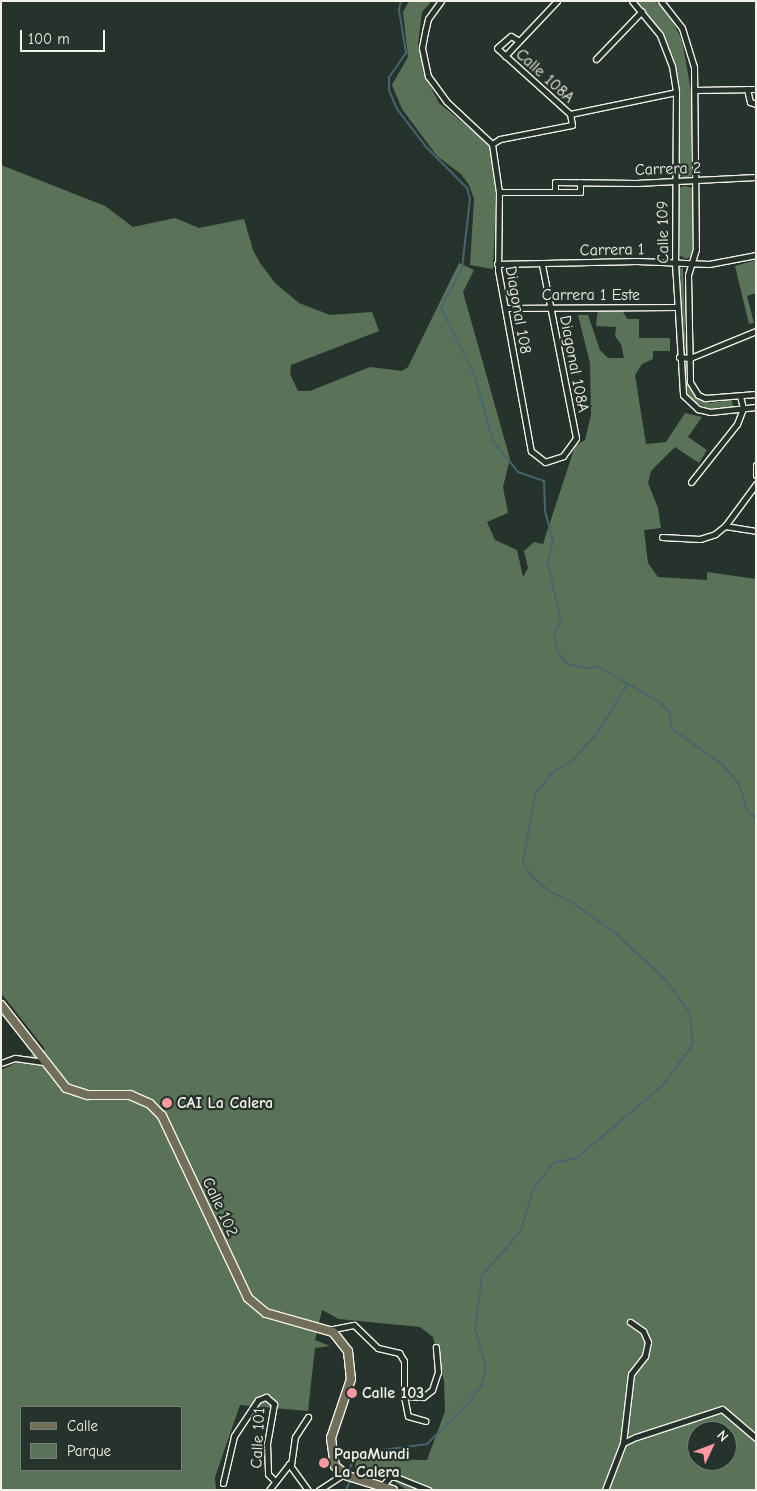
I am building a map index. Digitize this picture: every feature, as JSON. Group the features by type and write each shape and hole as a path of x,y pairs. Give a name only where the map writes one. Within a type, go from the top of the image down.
{"main road":[{"path":"1,1005 44,1062"},
{"name":"Calle 102","path":"44,1062 58,1081 73,1092 88,1095 130,1095 150,1104 166,1123 242,1288 253,1304 270,1315 328,1330"},
{"path":"328,1330 345,1344 350,1357 351,1379 330,1446 334,1463 344,1474 383,1485 392,1490"}],"street":[{"path":"441,1 428,19 423,40 428,76 446,100 492,144"},
{"path":"505,56 557,1"},
{"name":"Calle 109","path":"632,1 642,11 668,51 676,92 675,263 680,384 690,403 710,412 756,407"},
{"name":"Calle 109","path":"661,1 682,28 689,46 695,90 696,253 688,275 690,382 698,395 711,398 756,394"},
{"path":"596,59 642,11"},
{"name":"Calle 108A","path":"492,144 500,139 572,125 570,114 497,48 511,36 519,41"},
{"path":"747,89 750,102 756,104"},
{"path":"695,90 756,89"},
{"path":"570,114 676,92"},
{"name":"Diagonal 108","path":"492,144 499,192 497,264 530,451 545,462 555,461"},
{"name":"Carrera 2","path":"555,191 555,182 675,182 756,177"},
{"name":"Carrera 2","path":"499,192 580,192 580,182"},
{"name":"Carrera 1","path":"497,264 692,264 727,262 756,255"},
{"name":"Diagonal 108A","path":"542,264 576,438 570,448 555,461"},
{"name":"Carrera 1 Este","path":"505,308 677,307"},
{"path":"679,357 690,358 756,331"},
{"path":"691,482 737,424 743,408 740,396"},
{"path":"756,465 756,475"},
{"path":"662,537 700,539 715,534 726,526 756,484"},
{"path":"726,526 756,531"},
{"path":"1,1063 14,1058 44,1062"},
{"path":"605,1490 623,1443 631,1374 645,1356 648,1342 643,1331 630,1322"},
{"path":"328,1330 354,1325 378,1348 399,1353 404,1361 404,1396 408,1416 425,1421"},
{"path":"404,1396 426,1396 432,1390 438,1372 436,1347"},
{"name":"Calle 101","path":"223,1483 234,1436 258,1400 266,1396 274,1404 267,1443 268,1474 274,1480 268,1490"},
{"path":"623,1443 722,1409 756,1438"},
{"path":"274,1480 291,1464 295,1437 308,1417"},
{"path":"291,1464 308,1490"},
{"path":"319,1490 344,1474"},
{"path":"383,1485 390,1478 396,1477 428,1490"}],"green space":[{"path":"409,1 432,1 422,12 418,44 426,78 439,103 491,146 496,195 493,269 470,265 474,199 469,185 461,174 437,156 402,109 392,85 408,57 403,12"},
{"path":"637,1 655,1 669,14 682,40 691,91 692,175 687,178 678,175 676,66 665,37"},
{"path":"1,165 105,206 133,227 175,218 199,228 244,219 253,250 260,263 275,283 299,303 330,315 372,312 379,331 291,365 290,374 298,391 310,391 370,367 402,371 408,367 459,263 474,270 463,292 510,459 503,487 508,513 487,522 495,540 517,550 523,577 528,568 524,551 534,542 543,544 575,446 585,440 591,415 590,363 578,315 588,315 600,350 608,358 624,358 621,344 615,336 616,327 596,326 598,308 622,310 627,319 639,319 639,338 670,338 670,351 653,351 653,359 642,364 635,375 646,444 666,442 685,413 702,417 688,437 707,450 699,463 675,447 651,471 648,483 658,508 661,528 644,530 648,563 658,577 707,580 707,572 756,579 756,1490 407,1490 386,1476 355,1468 356,1459 427,1460 445,1411 444,1381 433,1337 420,1327 339,1319 322,1310 315,1340 330,1346 315,1348 308,1411 240,1405 215,1477 216,1490 1,1490 1,1070 45,1049 1,993"},
{"path":"685,186 693,188 693,255 686,259 679,255 679,188"},
{"path":"756,260 756,293 747,296 754,323 749,324 735,266"},
{"path":"678,268 683,268 686,348 682,353"},
{"path":"682,363 686,363 687,380 694,395 710,403 732,400 733,407 709,409 690,400 685,391"}],"waterway":[{"path":"401,1 399,10 406,53 389,77 389,90 397,109 427,148 467,188 470,199 462,268 441,308 474,374 493,441 518,472 544,481 545,511 553,541 548,563 561,621 554,633 557,651 568,664 586,668 599,667 661,703 670,713 671,728 723,765 739,784 747,811 756,818"},
{"path":"350,1468 355,1457 368,1452 427,1444 472,1399 481,1385 486,1368 475,1328 482,1275 521,1231 533,1189 553,1163 578,1157 663,1085 693,1044 690,1013 665,979 613,931 570,901 552,893 532,877 523,862 535,794 554,771 573,760 597,733 627,685"},
{"path":"346,1490 350,1481"}],"place":[{"name":"CAI La Calera","path":"167,1103"},
{"name":"Calle 103","path":"352,1393"},
{"name":"PapaMundi La Calera","path":"324,1463"}]}
